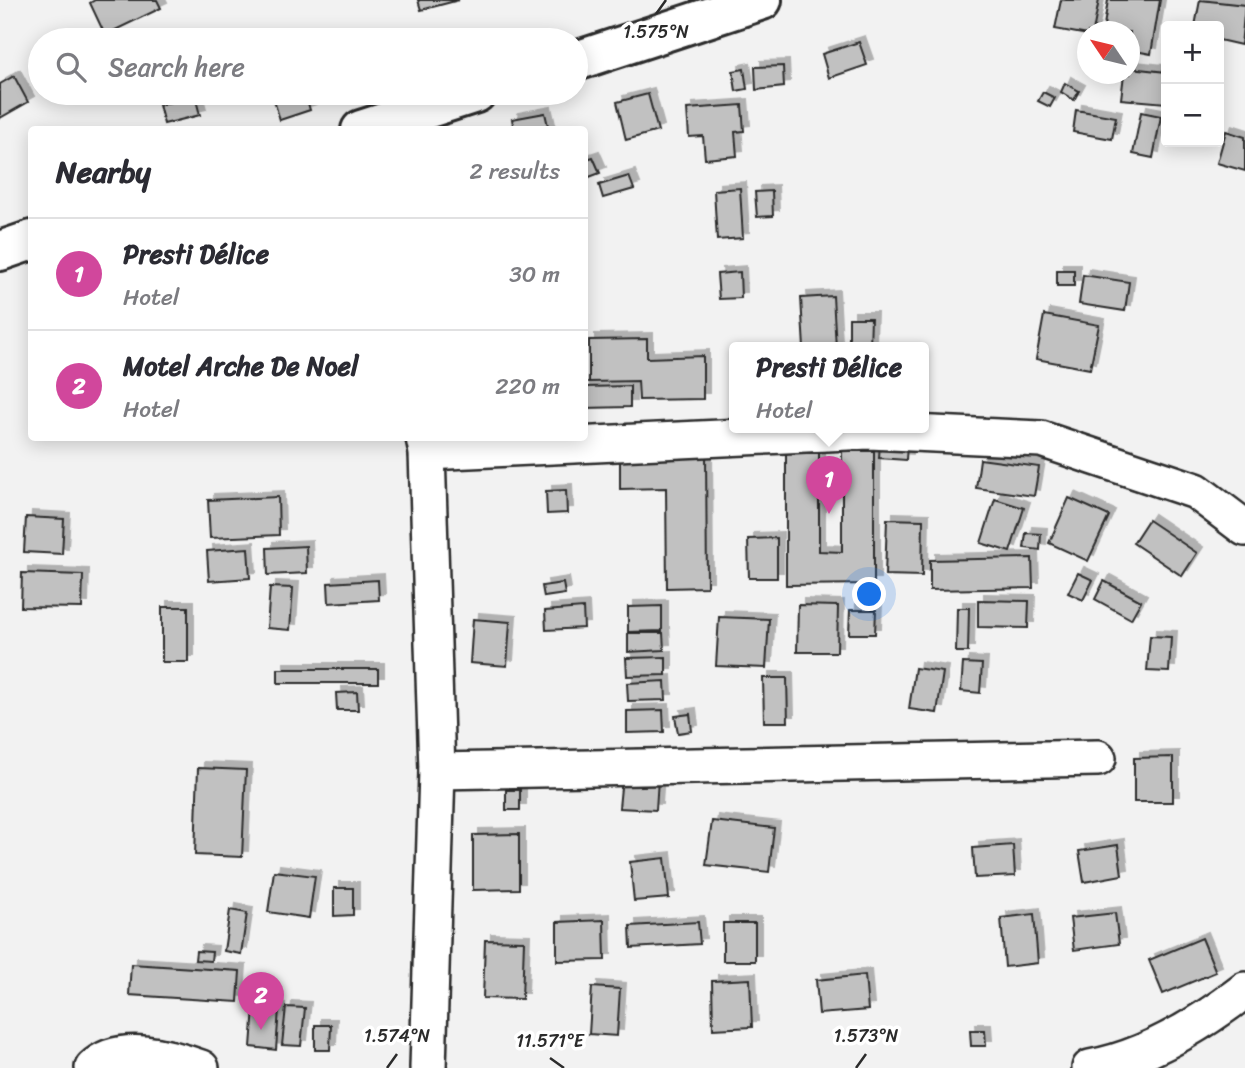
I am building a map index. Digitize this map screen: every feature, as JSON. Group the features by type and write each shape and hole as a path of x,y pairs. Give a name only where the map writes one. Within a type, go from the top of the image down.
{"highway":[{"path":"588,57 762,0"},
{"path":"373,126 439,105"},
{"path":"0,251 28,241"}],"street":[{"path":"588,440 806,433"},
{"path":"912,433 1041,439 1111,460 1196,491 1245,528"},
{"path":"428,1068 437,771 425,445 552,441"},
{"path":"437,771 1098,758"},
{"path":"1090,1068 1110,1064 1163,1042 1245,990"},
{"path":"93,1068 99,1063 128,1054 175,1059 201,1068"}],"building":[{"path":"95,0 157,0 161,8 120,28 102,28 90,3"},
{"path":"418,0 459,0 421,10"},
{"path":"1061,0 1099,0 1095,21 1077,21 1077,33 1055,29"},
{"path":"1108,0 1160,0 1151,54 1140,52 1140,21 1105,21"},
{"path":"1200,0 1245,5 1241,45 1224,41 1224,21 1196,21"},
{"path":"859,42 867,65 829,78 822,54"},
{"path":"783,66 784,87 756,90 755,67"},
{"path":"744,69 747,89 736,91 733,71"},
{"path":"1140,69 1161,71 1161,103 1121,99 1123,84 1140,84"},
{"path":"14,76 28,102 0,118 0,84"},
{"path":"1065,83 1079,91 1074,100 1061,92"},
{"path":"1043,92 1055,98 1050,107 1038,101"},
{"path":"648,94 658,131 626,140 617,102"},
{"path":"159,105 197,105 200,115 164,124"},
{"path":"275,105 309,105 310,110 280,120"},
{"path":"742,105 744,131 735,132 737,156 705,159 703,136 689,137 687,109"},
{"path":"1076,110 1116,117 1112,139 1073,132"},
{"path":"1141,112 1161,116 1153,158 1133,154"},
{"path":"545,113 548,126 513,126 512,119"},
{"path":"1226,131 1245,137 1245,171 1217,163 1222,147 1224,147"},
{"path":"593,157 600,173 588,178 588,159"},
{"path":"629,176 634,189 603,198 599,185"},
{"path":"740,188 743,238 717,240 714,190"},
{"path":"772,191 773,216 757,217 755,192"},
{"path":"1057,270 1074,270 1074,286 1057,286"},
{"path":"740,272 741,298 719,299 717,274"},
{"path":"1083,275 1129,282 1125,311 1079,304"},
{"path":"833,296 836,342 804,342 801,298"},
{"path":"1044,315 1099,325 1090,369 1036,359"},
{"path":"849,318 871,318 870,342 849,342"},
{"path":"647,339 647,358 703,356 703,399 639,400 638,381 589,382 589,340"},
{"path":"630,386 630,407 588,408 588,387"},
{"path":"880,442 907,444 906,460 879,458"},
{"path":"842,451 874,451 874,584 786,585 786,453 819,453 819,551 842,552"},
{"path":"706,454 707,587 667,588 666,488 620,489 620,456"},
{"path":"980,459 1039,467 1034,496 976,488"},
{"path":"566,490 567,513 547,514 546,491"},
{"path":"278,497 279,535 210,538 208,500"},
{"path":"1069,498 1109,516 1088,561 1049,543"},
{"path":"995,499 1024,508 1010,552 981,543"},
{"path":"26,517 64,519 62,554 24,552"},
{"path":"887,519 923,520 922,576 885,575"},
{"path":"1148,520 1197,553 1182,576 1133,543"},
{"path":"1026,533 1041,534 1040,550 1024,548"},
{"path":"777,538 777,578 749,578 748,539"},
{"path":"306,546 307,573 268,575 267,548"},
{"path":"248,548 250,578 209,581 207,551"},
{"path":"1032,558 1033,588 930,590 930,560"},
{"path":"22,573 83,575 82,608 21,607"},
{"path":"1078,573 1093,580 1083,600 1068,593"},
{"path":"378,580 379,600 329,603 328,583"},
{"path":"1104,581 1141,601 1131,619 1095,599"},
{"path":"563,583 565,594 544,597 542,586"},
{"path":"270,587 293,588 290,630 267,628"},
{"path":"978,600 1029,601 1028,628 978,627"},
{"path":"798,605 838,606 837,652 797,652"},
{"path":"662,606 662,631 628,632 628,607"},
{"path":"162,607 188,607 188,662 162,662"},
{"path":"583,608 584,628 546,630 545,611"},
{"path":"957,608 969,608 968,652 956,652"},
{"path":"850,610 876,610 875,634 849,634"},
{"path":"719,617 769,619 766,668 716,666"},
{"path":"473,619 510,622 507,666 470,663"},
{"path":"628,633 663,633 664,650 628,652"},
{"path":"1150,636 1171,637 1169,672 1147,671"},
{"path":"666,657 666,675 627,676 626,658"},
{"path":"963,663 982,664 980,693 961,691"},
{"path":"915,668 943,672 937,713 909,709"},
{"path":"278,669 378,669 378,683 278,683"},
{"path":"763,678 787,678 788,722 764,722"},
{"path":"665,681 666,700 628,701 627,683"},
{"path":"357,692 358,710 337,710 336,693"},
{"path":"663,710 664,732 627,733 627,711"},
{"path":"690,714 692,731 678,733 675,716"},
{"path":"1173,757 1173,802 1134,802 1134,758"},
{"path":"198,768 246,770 242,857 195,855"},
{"path":"622,777 658,779 656,810 619,808"},
{"path":"506,790 520,790 520,810 506,810"},
{"path":"712,821 774,828 769,872 706,865"},
{"path":"519,834 519,889 473,890 473,835"},
{"path":"1013,845 1015,876 975,878 973,848"},
{"path":"1118,845 1122,875 1084,882 1079,851"},
{"path":"665,858 669,898 634,901 630,862"},
{"path":"274,871 315,876 309,918 268,912"},
{"path":"334,888 353,888 353,915 334,916"},
{"path":"230,910 247,913 241,954 224,951"},
{"path":"1115,913 1119,944 1074,950 1070,918"},
{"path":"1034,914 1038,963 1005,967 1001,918"},
{"path":"604,920 605,960 557,961 557,922"},
{"path":"698,922 700,944 631,948 630,926"},
{"path":"723,923 755,923 755,961 723,961"},
{"path":"1202,938 1216,972 1163,994 1149,960"},
{"path":"485,940 524,941 522,999 483,998"},
{"path":"196,951 212,952 211,961 195,960"},
{"path":"131,964 240,971 238,1002 129,995"},
{"path":"865,975 868,1010 819,1014 816,980"},
{"path":"750,979 752,1027 713,1029 712,981"},
{"path":"592,987 620,989 617,1036 589,1034"},
{"path":"254,1007 279,1009 276,1050 251,1047"},
{"path":"286,1007 305,1008 301,1046 282,1045"},
{"path":"315,1025 331,1025 330,1050 315,1050"},
{"path":"970,1030 985,1030 986,1046 971,1046"}],"place":[{"name":"Presti Délice","path":"829,514"},
{"name":"Motel Arche De Noel","path":"261,1030"}]}
